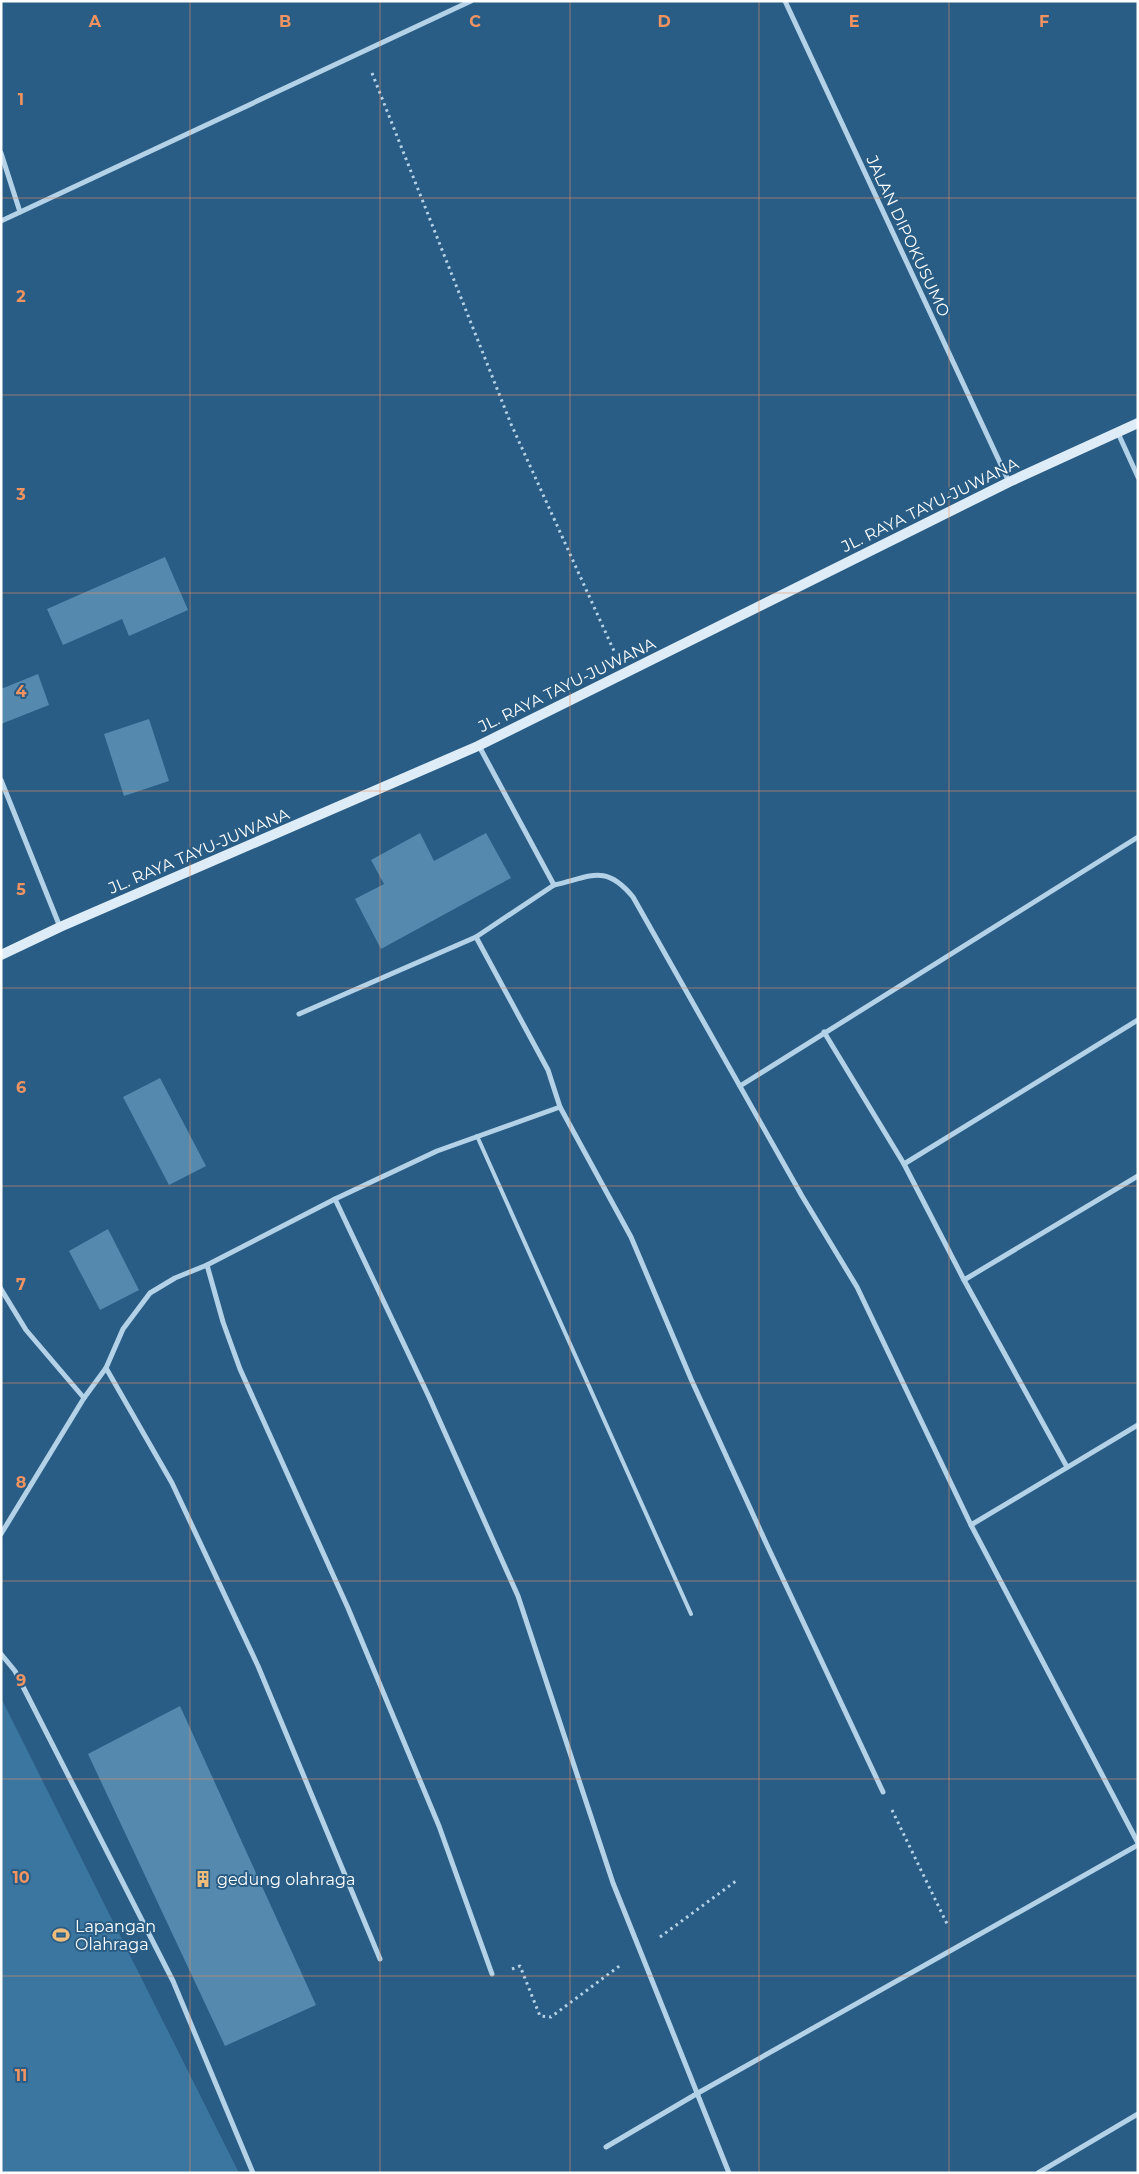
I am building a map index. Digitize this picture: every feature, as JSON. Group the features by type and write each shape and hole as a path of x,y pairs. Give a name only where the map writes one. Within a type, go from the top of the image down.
{"main road":[{"name":"JL. RAYA TAYU-JUWANA","path":"1,955 60,927 478,746 1008,482 1138,423"}],"street":[{"path":"1,221 471,1"},
{"name":"JALAN DIPOKUSUMO","path":"785,1 1008,482"},
{"path":"1,153 20,212"},
{"path":"1118,432 1138,477"},
{"path":"478,746 554,885"},
{"path":"1,780 60,927"},
{"path":"740,1086 1138,837"},
{"path":"299,1014 476,937 554,885 599,874 610,876 622,883 633,897 857,1287 971,1525 1138,1844 606,2147"},
{"path":"476,937 548,1070 560,1107 631,1237 691,1379 883,1792"},
{"path":"904,1164 1138,1020"},
{"path":"824,1032 904,1164 964,1280 1067,1467"},
{"path":"1,1534 84,1398 106,1368 123,1329 150,1293 175,1278 207,1265 335,1199 437,1151 560,1107"},
{"path":"964,1280 1138,1176"},
{"path":"335,1199 429,1397 518,1596 613,1883 729,2173"},
{"path":"207,1265 223,1322 240,1369 348,1608 439,1826 492,1974"},
{"path":"1,1289 26,1330 84,1398"},
{"path":"106,1368 172,1483 254,1657 380,1959"},
{"path":"971,1525 1138,1425"},
{"path":"1,1654 15,1671 173,1981 253,2173"},
{"path":"1038,2173 1138,2114"}],"lane":[{"path":"477,1136 691,1614"}],"path":[{"path":"364,51 511,424 624,674"},
{"path":"883,1792 958,1946"},
{"path":"492,1974 520,1966 540,2016 551,2017 736,1881"}],"shaded area":[{"name":"Lapangan Olahraga","path":"1,1698 239,2173 1,2173"}],"building":[{"path":"165,557 188,610 129,636 122,619 63,645 47,609"},
{"path":"38,674 49,705 1,724 1,689"},
{"path":"149,719 169,781 124,796 104,734"},
{"path":"420,833 434,861 486,833 511,878 381,949 355,899 384,884 371,860"},
{"path":"160,1078 206,1166 169,1185 123,1097"},
{"path":"108,1229 139,1290 100,1310 69,1251"},
{"name":"gedung olahraga","path":"180,1706 316,2005 225,2046 88,1754"}],"place":[{"name":"gedung olahraga","path":"203,1879"},
{"name":"Lapangan Olahraga","path":"61,1935"}]}
